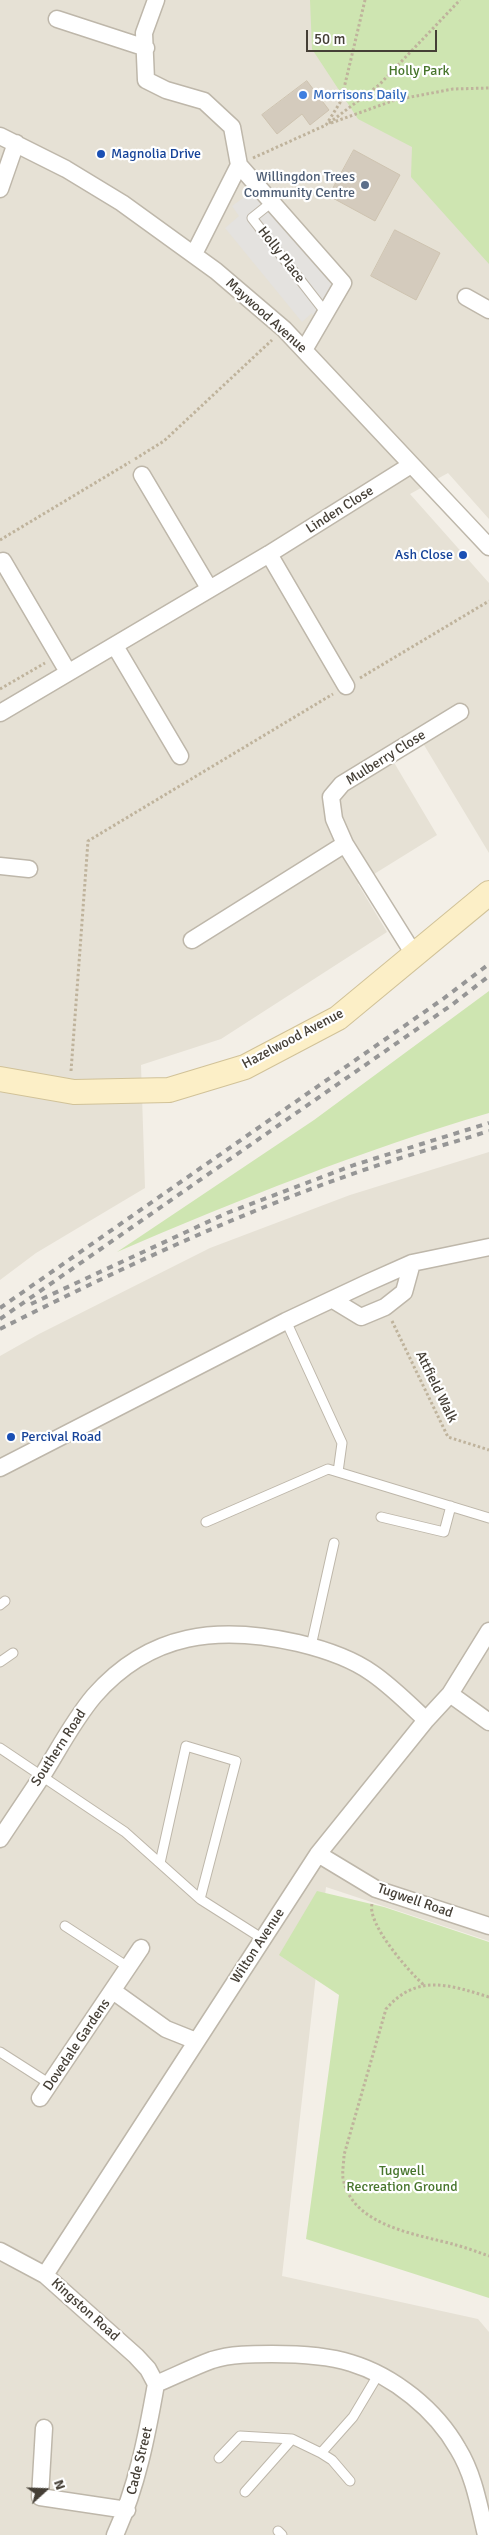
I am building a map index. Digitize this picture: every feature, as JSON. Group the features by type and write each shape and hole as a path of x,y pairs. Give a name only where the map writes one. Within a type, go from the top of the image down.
{"street":[{"path":"156,0 144,33 146,80 166,90 204,101 232,127 239,165 194,254"},
{"path":"58,19 146,48"},
{"name":"Maywood Avenue","path":"0,136 66,169 122,203 194,254 284,329 489,547"},
{"path":"0,188 16,143"},
{"name":"Holly Place","path":"239,165 343,283 304,350"},
{"path":"466,297 489,310"},
{"name":"Linden Close","path":"0,713 269,554 412,465"},
{"path":"142,475 209,588"},
{"path":"269,554 346,686"},
{"path":"3,561 68,672"},
{"path":"115,646 180,756"},
{"name":"Mulberry Close","path":"415,956 345,844 334,819 331,797 342,784 460,712"},
{"path":"192,940 345,844"},
{"path":"0,866 29,869"},
{"name":"Hazelwood Avenue","path":"0,1079 69,1092 169,1090 245,1067 338,1018 489,893"},
{"path":"0,1468 286,1321 412,1263 489,1246"},
{"path":"333,1300 361,1317 385,1307 404,1292 412,1263"},
{"name":"Wilton Avenue","path":"45,2275 318,1854 426,1720 450,1694 489,1632"},
{"name":"Southern Road","path":"0,1839 42,1775 71,1726 95,1695 126,1666 144,1654 189,1637 214,1634 270,1637 311,1646 342,1657 371,1672 426,1720"},
{"path":"450,1694 489,1722"},
{"name":"Tugwell Road","path":"318,1854 376,1889 489,1926"},
{"name":"Dovedale Gardens","path":"40,2098 141,1948"},
{"name":"Dovedale Gardens","path":"113,1991 166,2029 196,2041"},
{"name":"Kingston Road","path":"0,2251 45,2275 136,2356 148,2369 156,2384"},
{"path":"156,2384 213,2360 252,2354 304,2354 351,2362 378,2375 416,2400 438,2422 458,2448 471,2474 486,2535"},
{"name":"Cade Street","path":"115,2535 127,2510 147,2438 156,2384"},
{"path":"44,2428 40,2497 127,2510"}],"lane":[{"name":"Holly Place","path":"272,202 252,218 326,313"},
{"path":"286,1321 342,1443 338,1472"},
{"path":"206,1522 328,1469 489,1518"},
{"path":"381,1517 444,1532 451,1506"},
{"path":"311,1646 334,1543"},
{"path":"0,1662 13,1653"},
{"path":"160,1862 186,1746 236,1761 200,1899"},
{"path":"0,1748 125,1832 200,1899 263,1939"},
{"path":"65,1926 128,1967"},
{"path":"0,2052 50,2084"},
{"path":"321,2453 353,2417 378,2375"},
{"path":"219,2458 240,2436 292,2439 332,2460 350,2481"},
{"path":"245,2492 292,2439"}],"path":[{"path":"326,125 341,100 365,0"},
{"path":"326,125 379,85 460,0"},
{"path":"239,165 326,125 395,100 453,90 489,88"},
{"path":"0,540 164,441 284,329"},
{"path":"69,1092 88,841 489,601"},
{"path":"0,689 59,655"},
{"name":"Attfield Walk","path":"385,1307 448,1437 489,1450"},
{"path":"376,1889 370,1910 376,1923 410,1972 424,1985"},
{"path":"489,1997 441,1984 424,1985 393,2000 386,2009 344,2155 343,2178 348,2190 361,2209 381,2222 401,2231 458,2245 489,2256"}],"shaded area":[{"path":"0,0 489,0 489,519 448,473 410,494 489,583 489,853 415,730 386,749 437,835 358,884 387,932 221,1039 141,1065 145,1188 36,1253 0,1280"},
{"path":"258,187 343,283 315,320 312,313 302,322 225,228 239,216 232,206"},
{"path":"489,1152 489,1941 326,1887 282,2276 478,2319 489,2332 489,2535 0,2535 0,1356 39,1334 210,1248 350,1195"}],"green space":[{"name":"Holly Park","path":"310,0 489,0 489,264 411,177 412,147 358,119 312,49"},
{"path":"489,991 489,1113 394,1143 301,1177 117,1252 314,1120"},
{"name":"Tugwell Recreation Ground","path":"317,1891 384,1907 489,1942 489,2298 306,2239 339,1995 279,1955"}],"building":[{"name":"Morrisons Daily","path":"307,81 329,110 310,125 302,114 277,134 262,115"},
{"name":"Willingdon Trees Community Centre","path":"354,150 400,175 375,221 329,196"},
{"path":"395,230 440,253 416,300 371,276"}],"railway":[{"path":"0,1308 443,999 489,964"},
{"path":"0,1319 453,1004 489,976"},
{"path":"31,1304 227,1213 354,1165 489,1123"},
{"path":"0,1329 176,1244 267,1206 312,1188 374,1167 489,1131"}],"place":[{"name":"Morrisons Daily","path":"303,95"},
{"name":"Magnolia Drive","path":"101,154"},
{"name":"Willingdon Trees Community Centre","path":"365,185"},
{"name":"Ash Close","path":"463,555"},
{"name":"Percival Road","path":"11,1437"}]}
